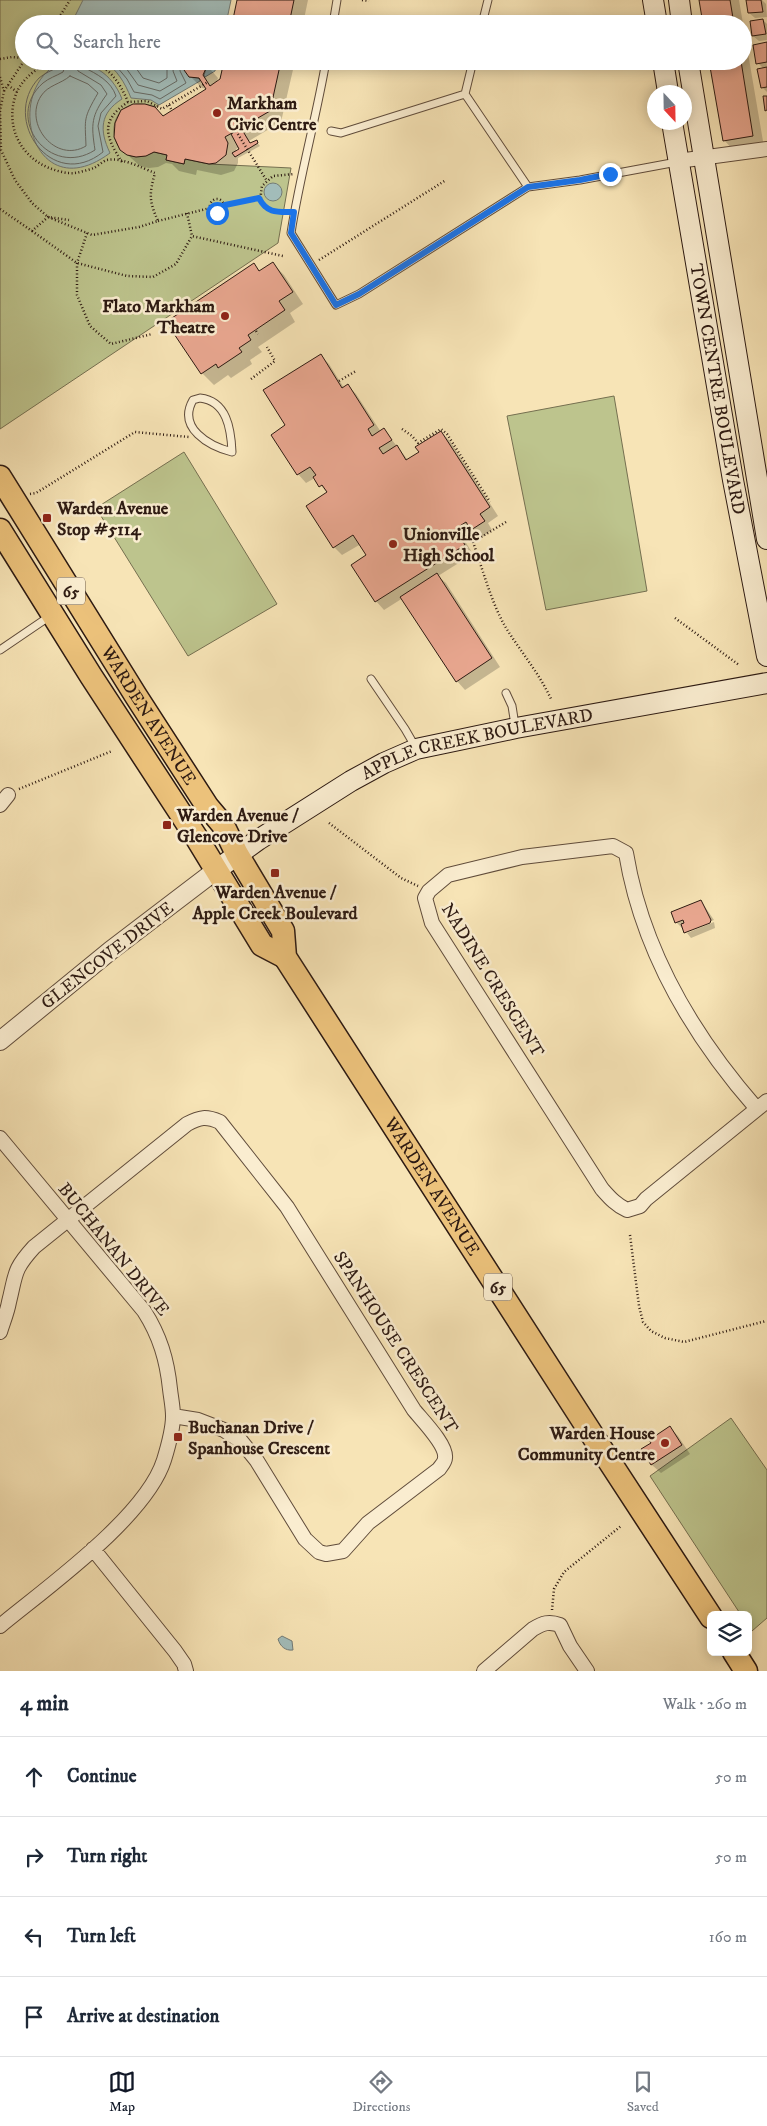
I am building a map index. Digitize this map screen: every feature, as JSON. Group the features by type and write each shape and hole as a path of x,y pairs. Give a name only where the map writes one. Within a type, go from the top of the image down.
{"main road":[{"path":"653,0 656,15"},
{"path":"678,0 680,15"},
{"path":"664,70 667,85"},
{"name":"TOWN CENTRE BOULEVARD","path":"690,70 757,457 767,539"},
{"name":"TOWN CENTRE BOULEVARD","path":"673,130 733,480 767,656"},
{"name":"WARDEN AVENUE","path":"2,485 207,806 223,825 237,854 283,931 285,957 600,1448 707,1611"},
{"name":"WARDEN AVENUE","path":"0,530 198,840 215,871 262,945 285,957"},
{"name":"APPLE CREEK BOULEVARD","path":"215,871 258,840 351,781 384,763 416,749 516,728 767,683"},
{"path":"737,1656 746,1671"}],"street":[{"path":"678,161 767,149"},
{"name":"NADINE CRESCENT","path":"613,846 621,849 626,853 645,925 662,968 678,1000 700,1037 738,1087 762,1105 640,1206 627,1210 620,1207 602,1189 432,923 425,898 429,891 448,875 522,858 613,846"},
{"name":"GLENCOVE DRIVE","path":"0,1041 110,951 215,871"},
{"name":"SPANHOUSE CRESCENT","path":"67,1220 187,1124 199,1118 210,1118 220,1122 287,1207 414,1410 438,1440 444,1451 445,1458 439,1469 368,1523 343,1551 326,1554 319,1552 305,1539 257,1462 241,1441 224,1430 198,1420 173,1416"},
{"name":"BUCHANAN DRIVE","path":"0,1138 144,1311 154,1328 167,1361 173,1416 164,1462 130,1514 93,1549 0,1626"},
{"path":"0,1332 14,1276 22,1260 34,1247 67,1220"},
{"path":"93,1549 175,1651 184,1664 186,1671"},
{"path":"484,1671 533,1629 541,1624 551,1622 560,1625 570,1646 587,1671"}],"lane":[{"path":"334,15 337,0"},
{"path":"484,15 488,0"},
{"path":"326,70 301,174 291,233 336,305 359,294 528,187 580,180 678,161"},
{"path":"471,70 465,94 528,187"},
{"path":"331,131 341,133 465,94"},
{"path":"208,398 221,407 226,416 232,452 210,443 195,433 190,425 188,415 193,400 208,398"},
{"path":"0,650 52,614"},
{"path":"371,679 405,729 416,749"},
{"path":"506,693 512,706 516,728"}],"path":[{"path":"61,15 70,0"},
{"path":"362,0 369,1"},
{"path":"0,59 15,58"},
{"path":"18,70 4,91 0,111 2,150 14,180 32,203 48,216 92,235 140,228 158,221 210,208 217,213 223,211 225,205"},
{"path":"36,70 16,92 12,108 13,126 19,143 36,161 58,171 74,173 93,168 107,160 122,162 155,173 149,195 158,221"},
{"path":"107,70 122,87 128,102"},
{"path":"0,77 4,91"},
{"path":"122,162 111,146 107,129 111,116 128,102 147,101 162,109 208,82"},
{"path":"8,85 16,92"},
{"path":"169,105 172,111"},
{"path":"236,131 267,181"},
{"path":"294,212 271,212 263,207 259,198 262,186 273,176 301,174"},
{"path":"310,266 446,180"},
{"path":"210,208 212,201 218,198 225,205"},
{"path":"225,205 259,198"},
{"path":"0,209 77,263 127,276 152,277 176,264 192,236 187,213"},
{"path":"48,216 68,220"},
{"path":"32,231 48,216"},
{"path":"86,233 77,263 77,296 90,326 111,344 152,334"},
{"path":"192,236 283,256"},
{"path":"251,379 275,361 267,347"},
{"path":"340,381 356,371"},
{"path":"402,429 418,443 441,429 490,502"},
{"path":"30,494 36,493 135,432 189,437 193,441"},
{"path":"506,522 473,542 497,609 506,627 542,680 551,699"},
{"path":"674,618 739,666"},
{"path":"4,800 25,786 112,751"},
{"path":"330,823 401,878 429,891"},
{"path":"630,1235 639,1306 643,1322 651,1331 665,1338 684,1342 766,1321"},
{"path":"551,1622 554,1589 564,1572 621,1526"}],"green space":[{"path":"0,0 218,0 215,15 15,15 15,70 203,70 201,78 155,107 136,104 123,109 116,119 114,132 117,144 125,153 137,157 154,152 167,155 166,160 184,164 185,159 209,164 291,168 278,243 0,429"},
{"path":"614,396 647,591 546,610 507,416"},
{"path":"184,452 277,604 188,656 96,508"},
{"path":"731,1418 767,1470 767,1618 752,1631 752,1611 738,1611 650,1476"}],"water":[{"path":"83,0 231,0 228,15 76,15"},
{"path":"51,70 99,70 113,82 122,99 109,110 104,123 104,137 110,153 83,167 61,167 44,156 34,138 30,116 33,94 44,75"},
{"path":"114,70 188,70 189,77 199,78 200,81 159,105 151,100 131,98 120,77"},
{"path":"206,70 215,70 205,77"},
{"path":"273,183 279,186 282,192 279,198 273,201 267,198 264,192 267,186"},
{"path":"282,1636 292,1641 293,1650 285,1649 282,1646 278,1639"}],"building":[{"path":"237,0 294,0 291,15 234,15"},
{"path":"699,0 730,0 732,15 702,15"},
{"path":"746,0 761,0 763,12 748,13"},
{"path":"763,19 766,34 752,36 752,21"},
{"path":"767,42 767,62 756,64 753,45"},
{"path":"767,67 767,87 761,88 757,69"},
{"name":"Markham Civic Centre","path":"184,70 205,70 203,75 210,86 220,79 222,70 279,70 270,111 225,137 228,143 226,155 216,163 209,164 185,159 184,164 166,160 167,155 154,152 146,156 136,157 127,155 120,150 114,137 115,123 121,110 133,104 145,104 155,107 163,116 206,89 199,78 189,77"},
{"path":"711,70 742,70 753,136 723,141"},
{"path":"763,96 767,96 767,110 765,111"},
{"path":"241,128 250,143 257,140 258,143 235,157 232,153 239,149 231,134"},
{"name":"Flato Markham Theatre","path":"273,262 293,292 279,301 285,310 248,335 251,340 239,348 242,352 218,368 216,364 201,374 166,322 254,263 259,271"},
{"path":"321,354 342,388 348,384 374,425 368,429 372,436 384,428 392,440 379,448 383,454 397,445 406,460 419,452 415,447 441,431 490,507 480,514 485,521 471,530 466,522 455,529 465,545 375,602 351,565 366,555 353,535 333,548 306,506 327,492 322,485 319,487 313,477 316,475 310,467 297,475 271,435 285,425 263,390"},
{"path":"437,573 492,658 456,682 400,597"},
{"path":"701,900 711,920 710,923 684,933 681,924 684,923 683,920 675,923 671,912"},
{"path":"670,1426 682,1445 651,1465 641,1449 651,1443 649,1440"}],"place":[{"name":"Markham Civic Centre","path":"217,113"},
{"name":"Flato Markham Theatre","path":"225,316"},
{"name":"Warden Avenue Stop #5114","path":"47,518"},
{"name":"Unionville High School","path":"393,544"},
{"name":"Warden Avenue / Glencove Drive","path":"167,825"},
{"name":"Warden Avenue / Apple Creek Boulevard","path":"275,873"},
{"name":"Buchanan Drive / Spanhouse Crescent","path":"178,1437"},
{"name":"Warden House Community Centre","path":"665,1443"}],"route":[{"path":"217,213 223,211 225,205 259,198 263,207 271,212 294,212 291,233 336,305 359,294 528,187 610,174"}]}
